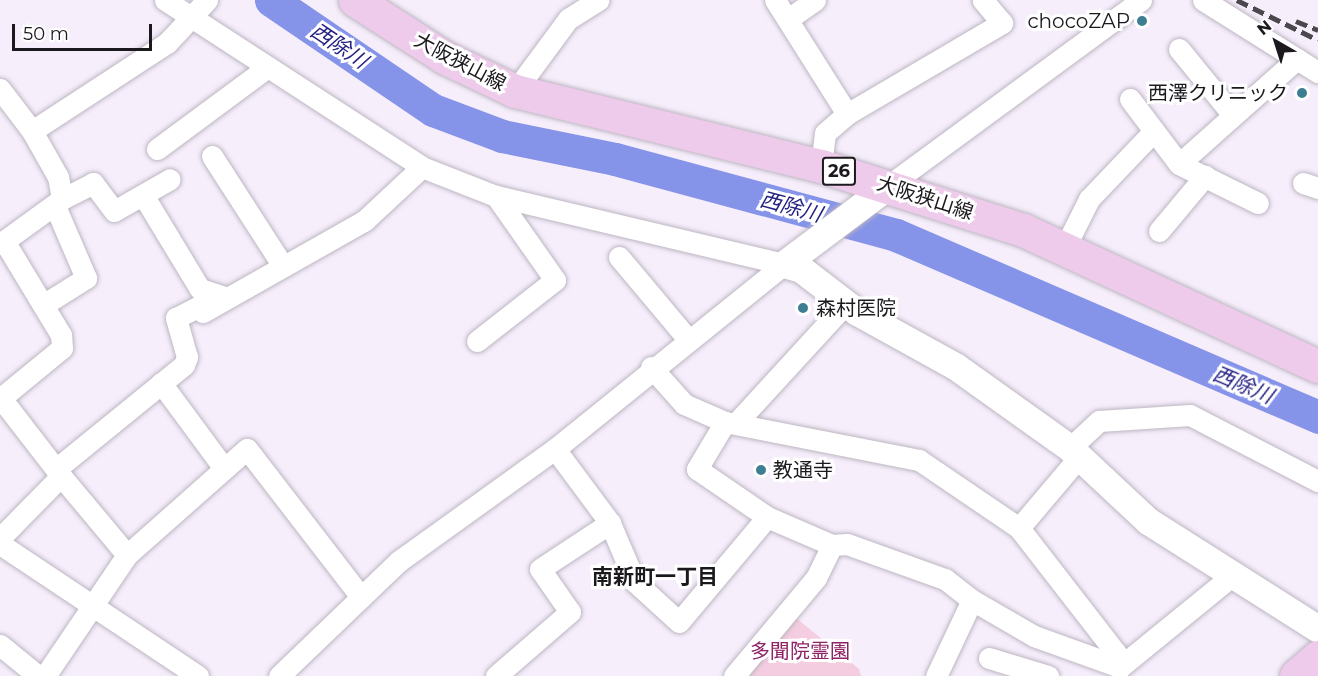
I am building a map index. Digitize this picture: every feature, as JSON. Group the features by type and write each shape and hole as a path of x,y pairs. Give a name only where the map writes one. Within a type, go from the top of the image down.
{"main road":[{"name":"大阪狭山線","path":"355,0 453,62 514,91 821,166 1064,249 1318,366"},
{"path":"1296,676 1318,657"}],"street":[{"path":"165,0 199,12 268,67 422,167 496,196 788,262 814,276 846,303 955,366 1074,453 1148,521 1318,629"},
{"path":"514,91 568,19 599,0"},
{"path":"775,0 847,114"},
{"path":"788,19 814,0"},
{"path":"279,676 399,561 555,449 687,338 883,189 1141,0"},
{"path":"1203,0 1318,72"},
{"path":"821,166 825,134 847,114 1002,23 990,2"},
{"path":"32,131 199,12"},
{"path":"1179,49 1233,115"},
{"path":"1179,164 1297,59"},
{"path":"157,149 268,67"},
{"path":"0,89 32,131 58,177 59,203 86,278 43,305"},
{"path":"1130,99 1179,164 1258,203"},
{"path":"1064,249 1089,199 1154,131"},
{"path":"212,156 283,266"},
{"path":"0,538 58,472 162,383 187,357 176,318 198,307 203,312 225,297 364,221 422,167"},
{"path":"1159,231 1205,176"},
{"path":"127,555 0,397 62,348 43,305 2,242 93,183 114,211 170,179"},
{"path":"142,195 200,288 225,297"},
{"path":"477,340 555,280 496,196"},
{"path":"619,257 687,338"},
{"path":"846,303 731,422 696,469 767,517 832,545 847,544 924,570 1034,636 1122,673"},
{"path":"651,367 684,404 731,422 919,460 1019,528 1116,652 1122,673"},
{"path":"162,383 224,468"},
{"path":"1019,528 1099,421 1190,415 1318,481"},
{"path":"45,676 127,555 247,449 361,597"},
{"path":"555,449 610,523 635,582 679,622 767,517"},
{"path":"496,676 570,612 540,569 610,523"},
{"path":"0,544 92,609 198,676"},
{"path":"734,676 816,578 832,545"},
{"path":"1122,673 1234,574"},
{"path":"936,676 972,600"},
{"path":"0,645 38,676"},
{"path":"989,658 1048,676"}],"green space":[{"name":"多聞院霊園","path":"796,618 859,669 861,676 747,676"}],"waterway":[{"name":"西除川","path":"271,0 433,110 502,136 615,159 896,235 1318,417"}],"railway":[{"path":"1237,0 1318,40"},
{"path":"1296,21 1318,30"}],"place":[{"name":"chocoZAP","path":"1142,21"},
{"name":"西澤クリニック","path":"1302,93"},
{"name":"森村医院","path":"803,308"},
{"name":"教通寺","path":"761,470"}],"district":[{"name":"南新町一丁目","path":"655,577"}]}
